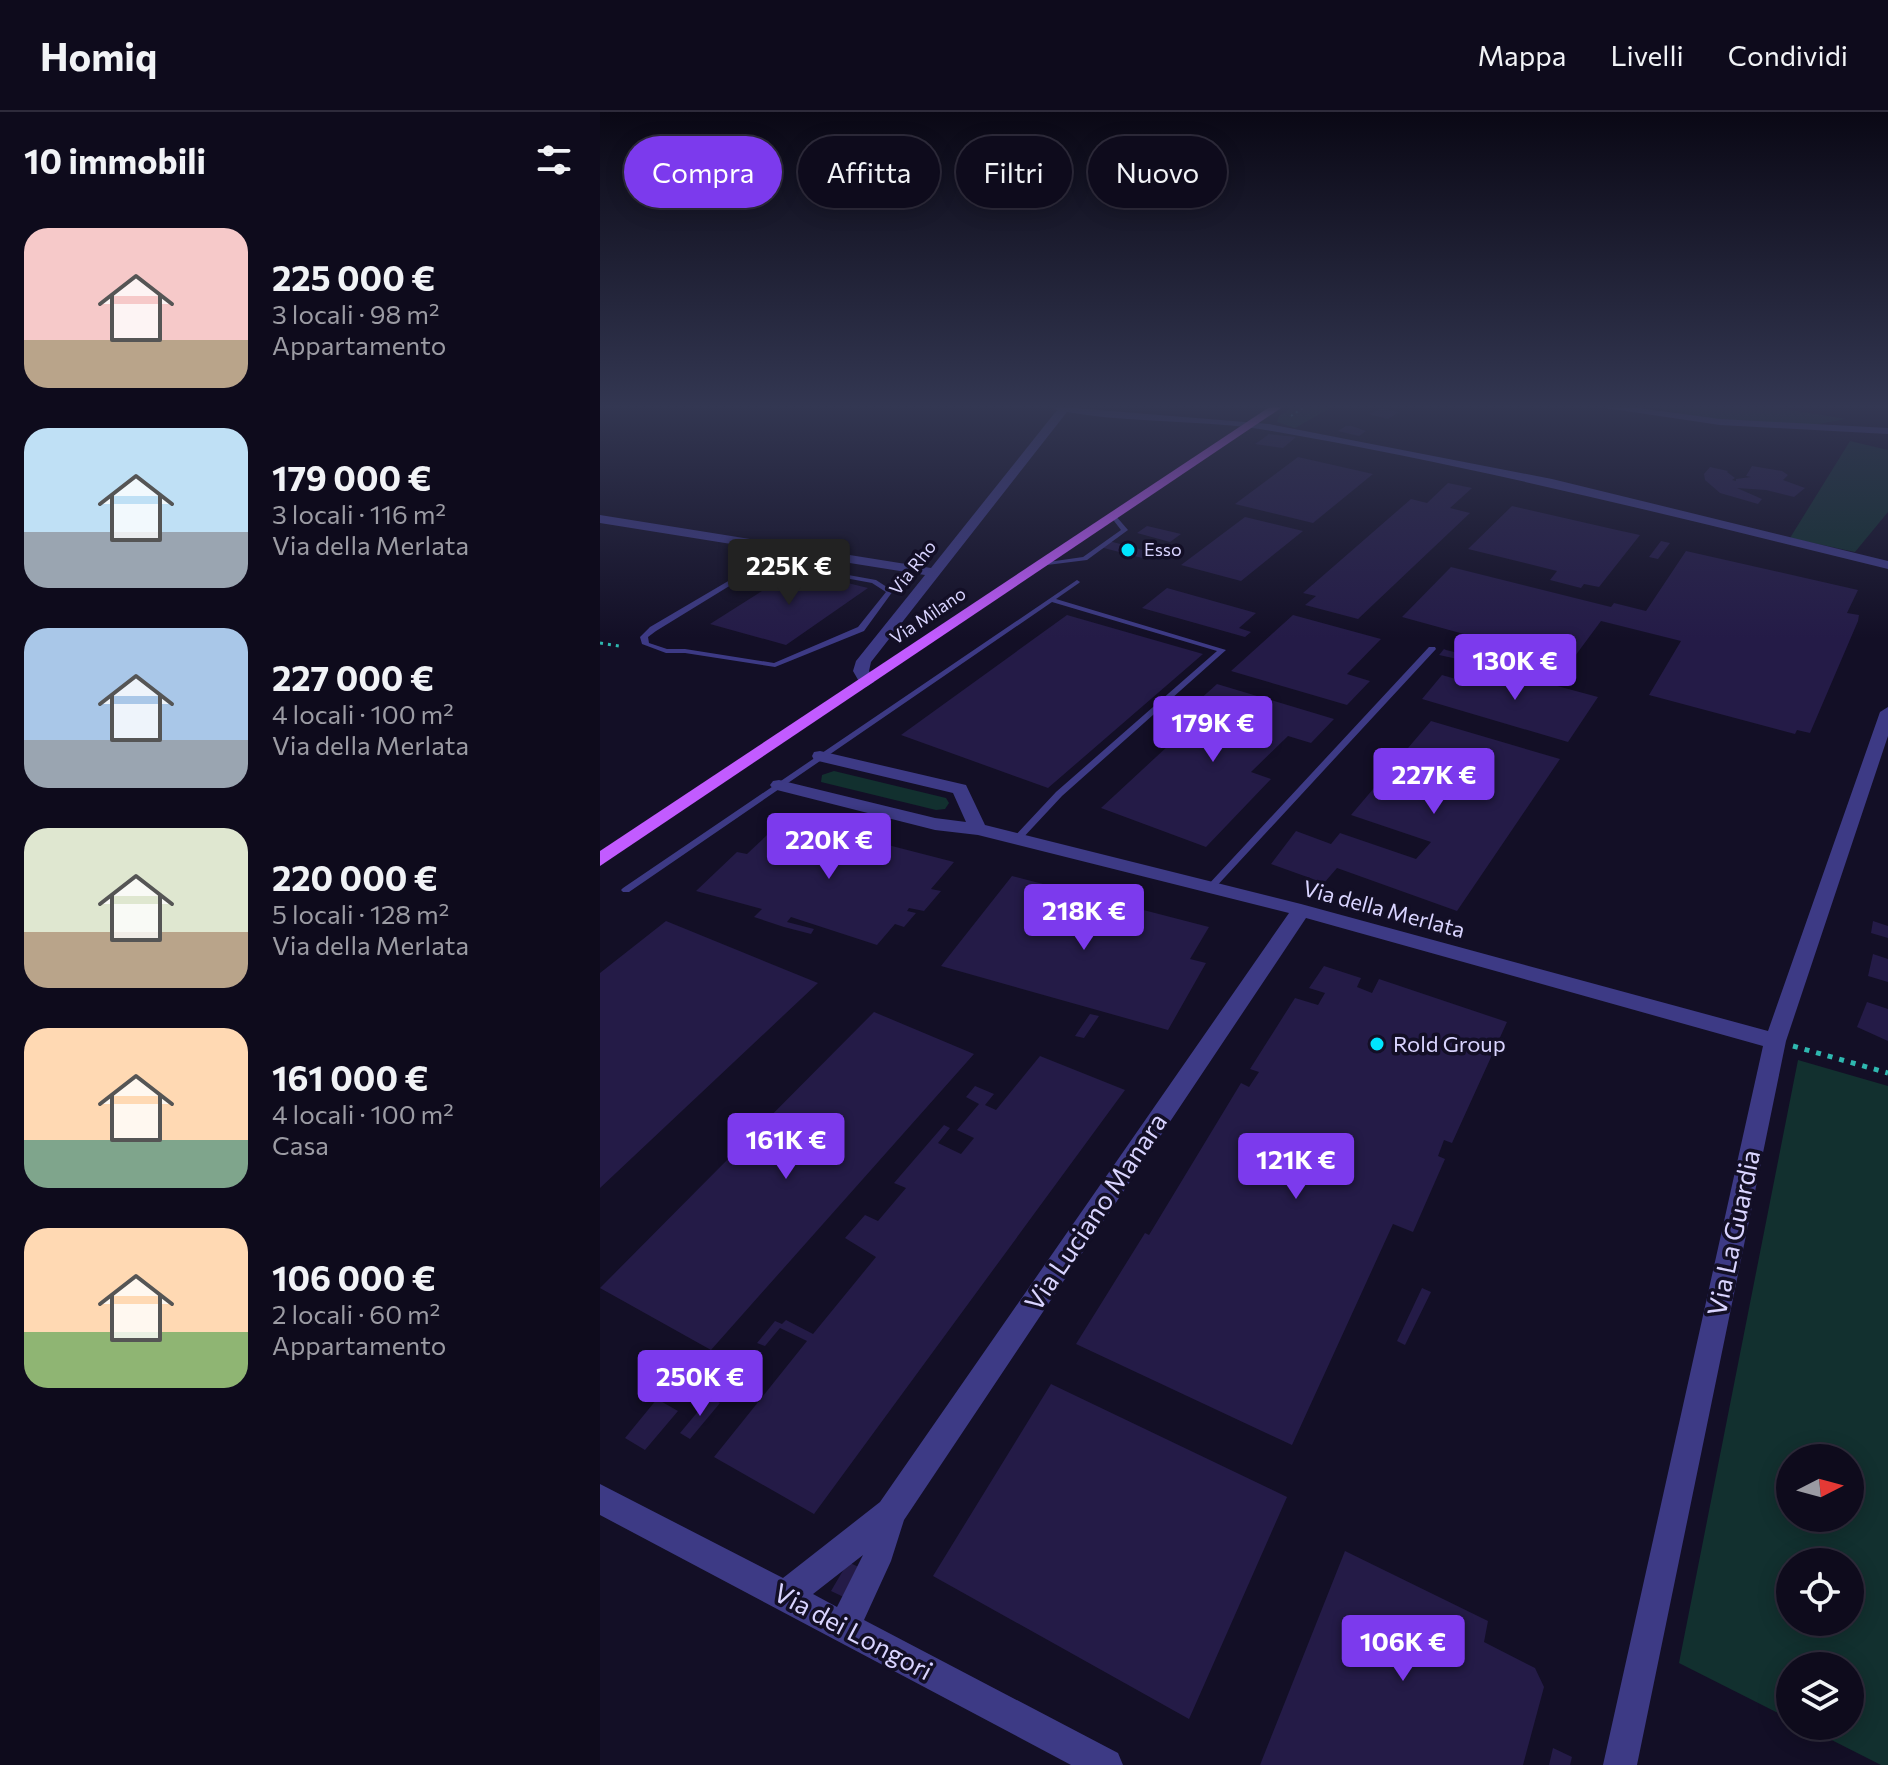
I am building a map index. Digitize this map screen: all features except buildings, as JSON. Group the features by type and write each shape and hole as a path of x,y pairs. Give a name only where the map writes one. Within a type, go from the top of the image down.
{"main road":[{"name":"Via Milano","path":"600,860 1162,483"}],"street":[{"name":"Via Rho","path":"866,682 861,671 864,661 1004,483"},
{"path":"1553,483 1888,565"},
{"path":"600,519 933,572"},
{"name":"Via La Guardia","path":"1620,1765 1775,1041 1888,712"},
{"path":"820,756 960,789 978,829"},
{"name":"Via della Merlata","path":"779,785 935,824 978,829 1301,910 1775,1041"},
{"name":"Via Luciano Manara","path":"844,1627 876,1561 891,1513 1301,910"},
{"name":"Via dei Longori","path":"600,1499 1106,1765"},
{"name":"Via Luciano Manara","path":"786,1596 891,1513"}],"lane":[{"path":"1041,565 1085,559 1125,530 1113,516"},
{"path":"786,549 653,629 644,637 646,644 666,651 685,651 775,665 861,629 890,591 874,581 809,570 830,556"},
{"path":"626,890 1077,582"},
{"path":"1017,839 1059,794 1222,650 1051,600"},
{"path":"1210,888 1432,649"}],"path":[{"path":"600,643 619,646"},
{"path":"1775,1041 1888,1073"}],"green space":[{"path":"1824,483 1888,483 1888,512 1855,552 1790,538"},
{"path":"834,771 946,798 949,803 945,809 936,810 821,782 822,775"},
{"path":"1798,1060 1888,1086 1888,1765 1881,1765 1832,1740 1864,1740 1864,1652 1776,1652 1776,1712 1679,1663"}],"place":[{"name":"Esso","path":"1128,550"},
{"name":"Rold Group","path":"1377,1044"}]}
